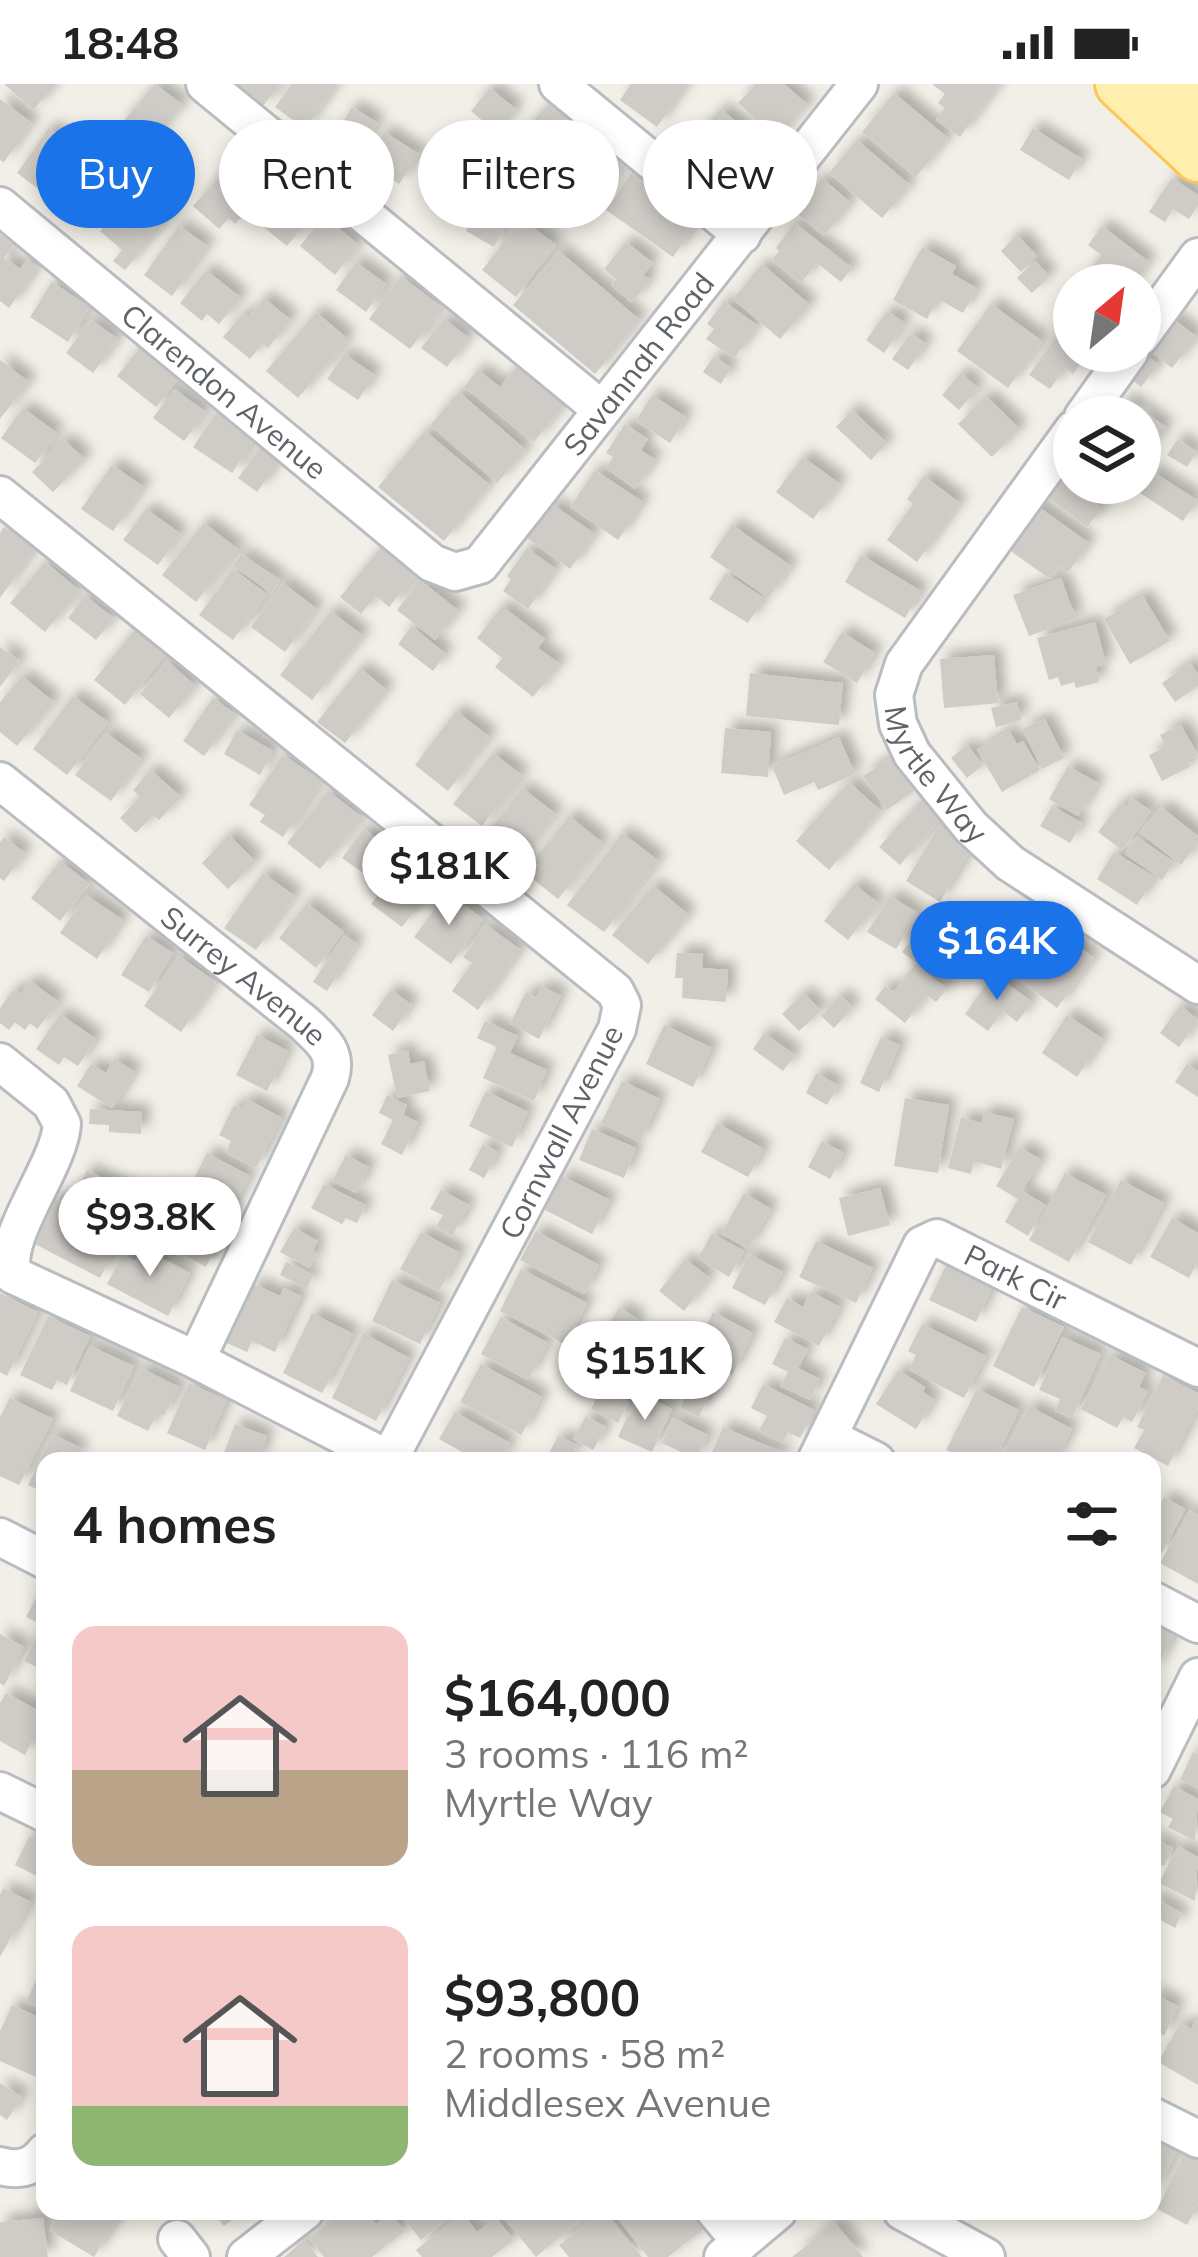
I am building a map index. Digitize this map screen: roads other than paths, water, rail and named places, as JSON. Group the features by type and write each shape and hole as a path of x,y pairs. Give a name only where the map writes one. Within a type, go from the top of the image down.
{"main road":[{"path":"1120,84 1198,157"},
{"path":"1177,84 1198,103"}],"street":[{"path":"205,84 601,409"},
{"path":"557,84 742,235"},
{"name":"Savannah Road","path":"455,572 480,565 859,84"},
{"name":"Clarendon Avenue","path":"0,206 432,563 455,572"},
{"path":"1161,309 1198,257"},
{"name":"Myrtle Way","path":"1053,458 904,664 894,695 898,724 912,754 970,827 1010,863 1198,985"},
{"name":"Cornwall Avenue","path":"0,495 615,991 622,1005 617,1029 392,1452"},
{"name":"Surrey Avenue","path":"0,781 304,1023 331,1052 331,1078 196,1360"},
{"path":"0,1062 50,1102 62,1124 57,1144 6,1242 5,1266 24,1282 196,1360 373,1452"},
{"name":"Park Cir","path":"822,1449 922,1244 929,1239 937,1238 1198,1368"},
{"path":"0,1537 36,1555"},
{"path":"1161,1605 1198,1624"},
{"path":"1161,1752 1198,1677"},
{"path":"0,1791 36,1809"},
{"path":"1161,2120 1198,2139"},
{"path":"0,2166 29,2167 36,2160"},
{"path":"246,2257 293,2220"},
{"path":"719,2220 732,2249 767,2220"},
{"path":"918,2220 986,2257"}]}
